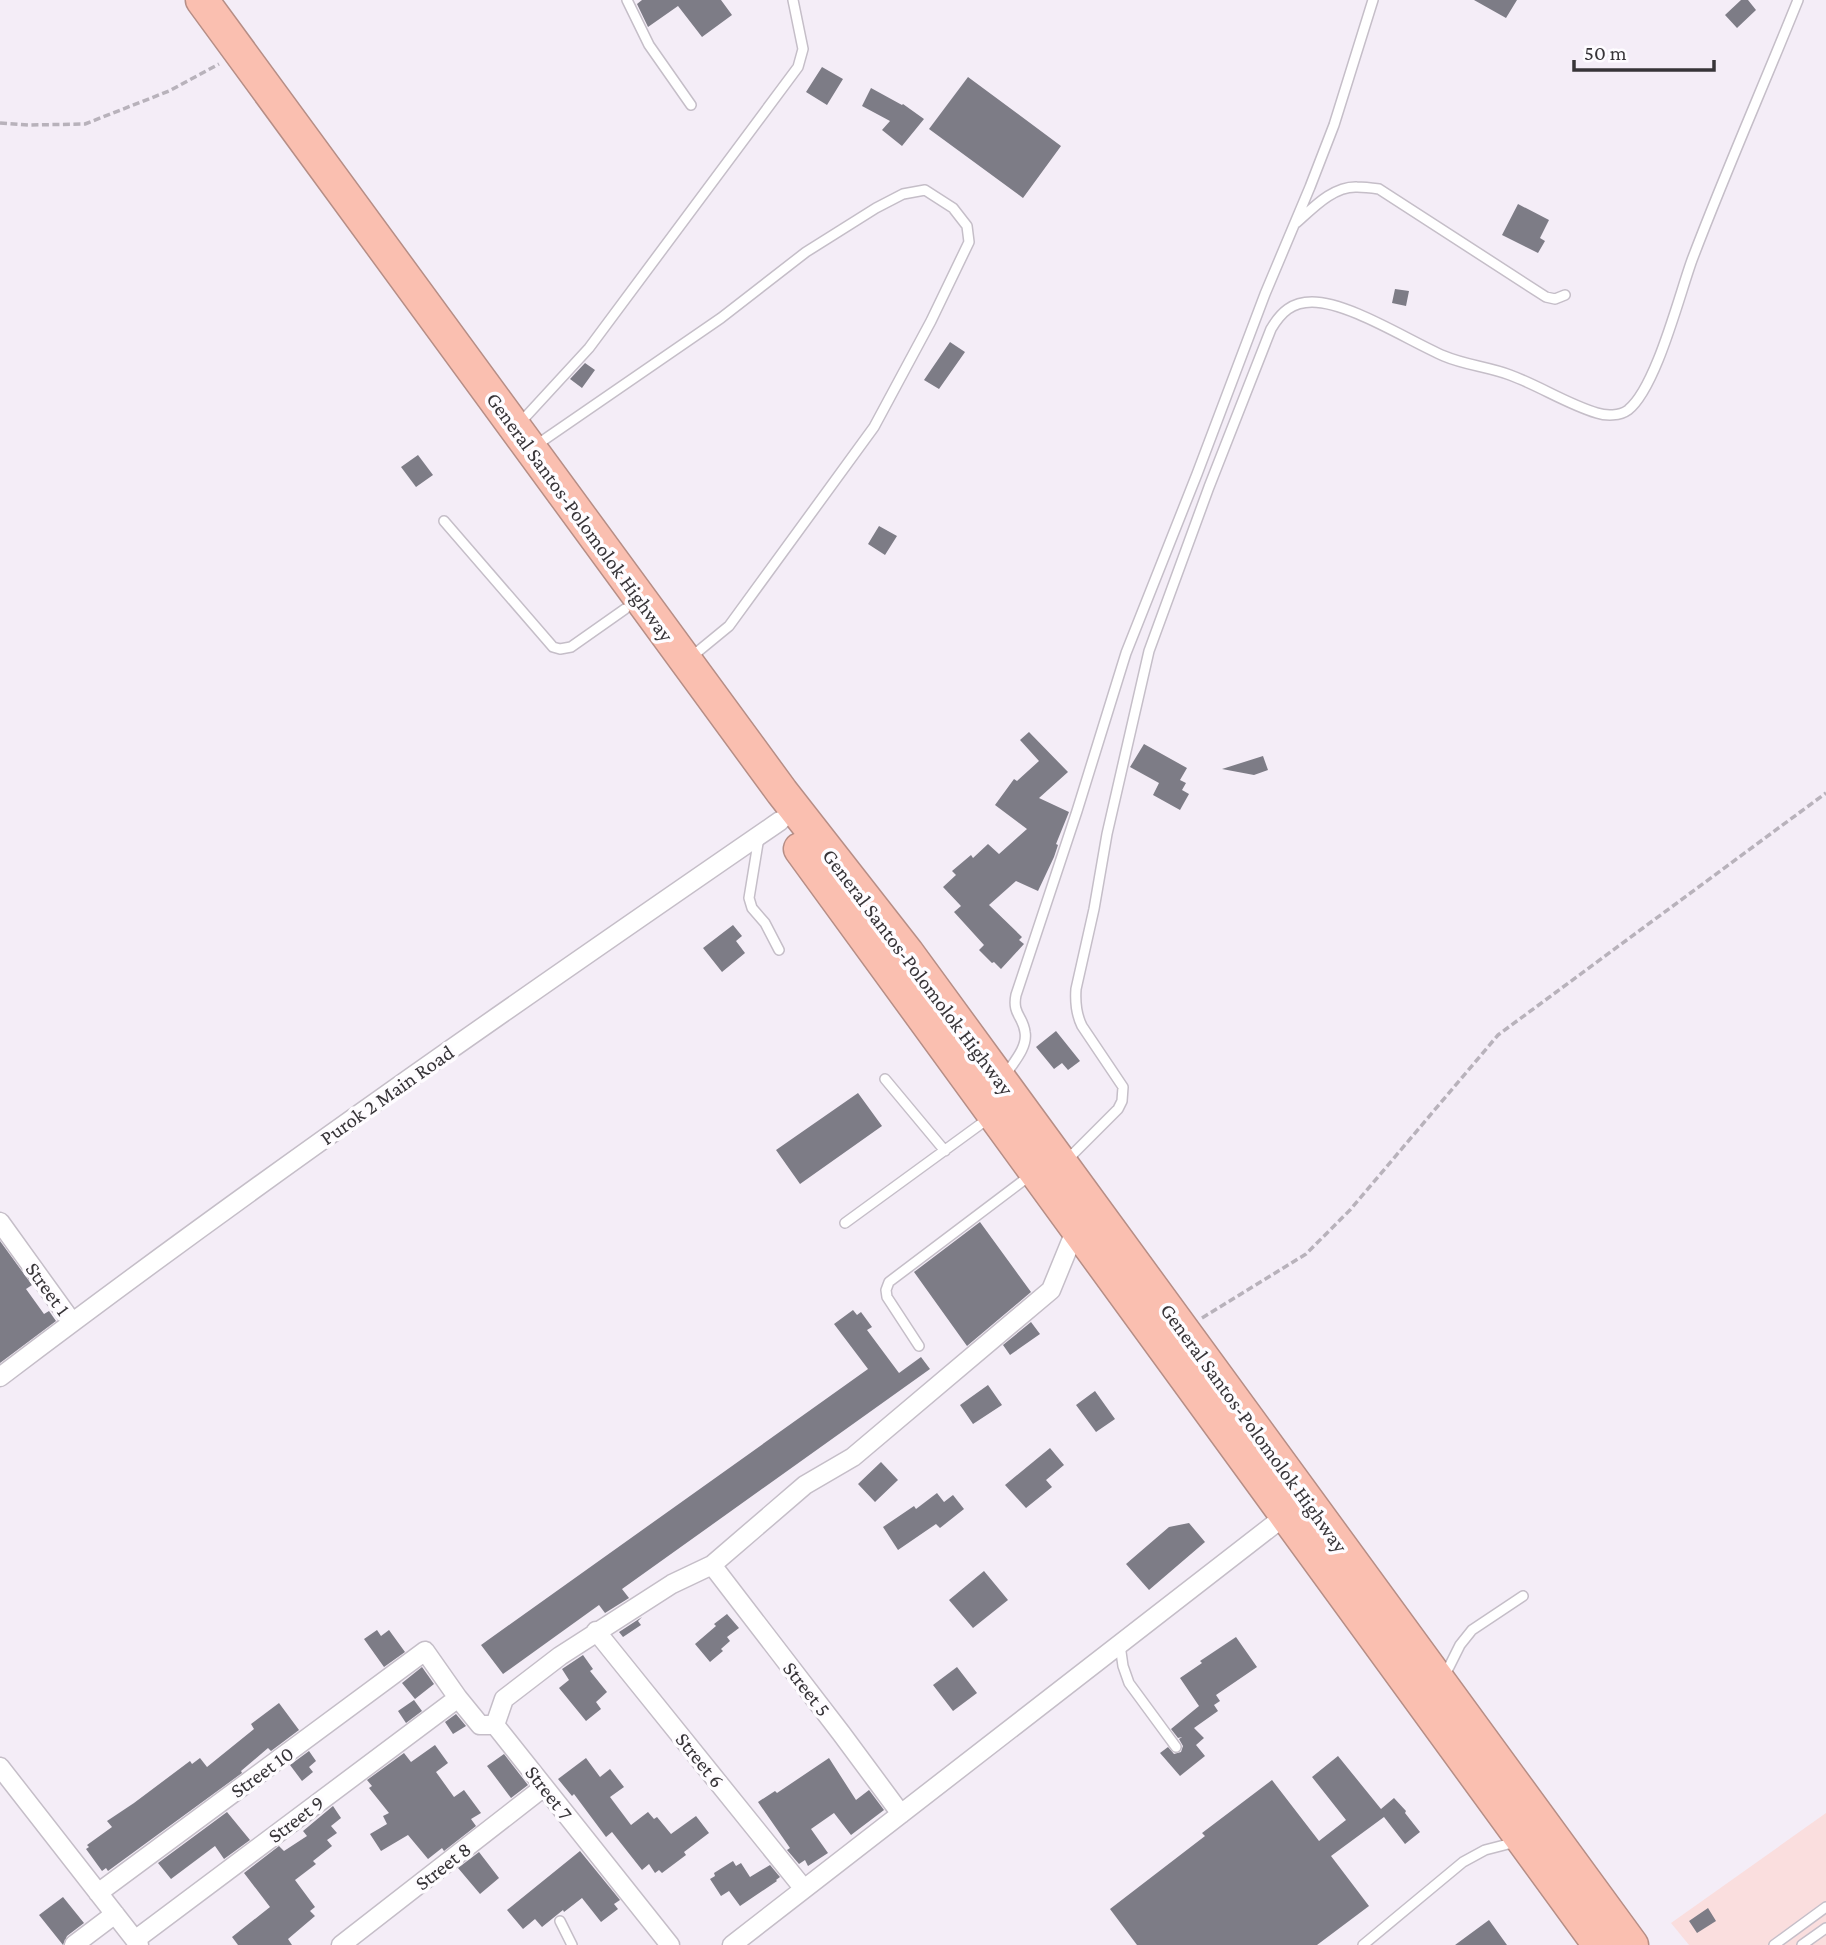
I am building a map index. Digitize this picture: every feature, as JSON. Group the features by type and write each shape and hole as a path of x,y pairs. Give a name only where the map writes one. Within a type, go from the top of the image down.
{"highway":[{"path":"180,0 625,609 769,828 994,1115 1047,1173 1076,1228 1296,1507 1522,1840 1599,1945"},
{"name":"General Santos-Polomolok Highway","path":"202,0 782,792 907,952 1001,1082 1047,1173 1182,1330 1296,1507 1441,1683 1632,1945"}],"street":[{"name":"Purok 2 Main Road","path":"0,1377 426,1066 769,828"},
{"name":"Street 1","path":"0,1222 72,1322"},
{"path":"495,1725 504,1699 560,1656 673,1584 712,1566 805,1485 853,1457 1051,1290 1076,1228"},
{"path":"732,1945 1296,1507"},
{"name":"Street 5","path":"712,1566 901,1814"},
{"name":"Street 6","path":"596,1631 804,1889"},
{"name":"Street 7","path":"425,1651 457,1698 480,1725 495,1725 670,1945"},
{"name":"Street 10","path":"98,1893 425,1651"},
{"name":"Street 9","path":"137,1942 457,1698"},
{"path":"0,1767 137,1942"},
{"name":"Street 8","path":"341,1945 544,1787"},
{"path":"74,1945 115,1914"}],"lane":[{"path":"626,0 649,45 691,105"},
{"path":"523,439 798,67 803,50 793,0"},
{"path":"1001,1082 1024,1045 1025,1029 1016,1010 1017,995 1126,653 1265,294 1334,125 1373,0"},
{"path":"919,1346 887,1297 889,1282 1047,1173 1118,1109 1122,1101 1123,1087 1077,1015 1076,989 1114,803 1149,651 1209,486 1274,323 1287,307 1299,303 1330,305 1350,311 1448,358 1514,376 1600,415 1620,414 1629,410 1652,375 1692,261 1798,0"},
{"path":"1295,224 1338,190 1354,186 1379,189 1546,297 1555,299 1565,295"},
{"path":"523,439 721,318 806,252 903,194 925,190 953,208 967,226 969,242 931,321 874,427 729,626 686,661"},
{"path":"444,521 553,647 571,647 625,609"},
{"path":"769,828 749,898 752,908 765,923 779,950"},
{"path":"885,1079 945,1151"},
{"path":"845,1223 994,1115"},
{"path":"1441,1683 1460,1645 1472,1630 1523,1596"},
{"path":"1120,1645 1129,1683 1177,1747"},
{"path":"1363,1945 1463,1862 1485,1850 1522,1840"},
{"path":"1774,1945 1826,1907"},
{"path":"560,1921 572,1945"},
{"path":"1802,1945 1826,1928"}],"path":[{"path":"0,123 85,124 169,91 224,62"},
{"path":"1182,1330 1306,1254 1350,1210 1498,1035 1826,793"}],"shaded area":[{"path":"1826,1813 1826,1945 1689,1945 1671,1923"}],"building":[{"path":"642,0 721,0 732,15 702,37 678,6 648,27 637,4"},
{"path":"1474,0 1517,0 1506,18"},
{"path":"1741,0 1748,0 1756,10 1737,28 1725,15"},
{"path":"822,67 843,79 827,105 806,92"},
{"path":"968,77 1061,146 1023,198 929,129"},
{"path":"871,88 903,104 924,119 902,146 882,130 890,121 862,106"},
{"path":"1518,204 1549,220 1540,238 1545,241 1538,253 1502,235"},
{"path":"1395,289 1409,291 1406,306 1392,303"},
{"path":"950,342 965,352 939,389 924,380"},
{"path":"585,363 595,370 582,388 570,379"},
{"path":"418,455 433,475 416,487 401,467"},
{"path":"879,526 897,536 885,555 868,544"},
{"path":"1029,732 1068,772 1039,798 1069,812 1056,844 1058,845 1054,857 1038,891 1016,881 989,905 1022,937 1019,940 1024,944 1001,969 979,950 984,945 954,912 961,906 943,887 956,875 952,871 971,855 973,858 988,844 999,854 1027,829 995,805 1014,779 1017,781 1039,761 1020,740"},
{"path":"1144,744 1187,768 1180,780 1186,783 1182,790 1189,794 1180,810 1153,795 1159,783 1130,767"},
{"path":"1263,756 1268,770 1254,775 1222,769"},
{"path":"733,925 742,936 736,941 745,953 722,972 703,948"},
{"path":"1056,1031 1080,1061 1068,1070 1062,1063 1054,1069 1036,1047"},
{"path":"858,1093 882,1126 800,1184 776,1150"},
{"path":"980,1222 1031,1292 967,1346 914,1272"},
{"path":"0,1241 32,1285 26,1289 44,1314 49,1311 56,1321 0,1363"},
{"path":"853,1310 857,1315 861,1312 872,1327 867,1330 899,1373 921,1357 930,1369 622,1589 629,1598 605,1613 599,1605 503,1674 481,1645 868,1369 834,1324"},
{"path":"1031,1322 1040,1334 1010,1355 1003,1345"},
{"path":"988,1385 1002,1405 973,1424 960,1405"},
{"path":"1095,1391 1115,1419 1096,1432 1076,1405"},
{"path":"1050,1448 1064,1465 1046,1480 1052,1487 1026,1508 1005,1485"},
{"path":"881,1462 898,1480 875,1502 858,1484"},
{"path":"937,1493 944,1502 953,1495 964,1509 940,1528 936,1524 898,1550 883,1527 914,1506 916,1509"},
{"path":"1189,1523 1205,1542 1149,1590 1126,1564 1169,1527"},
{"path":"984,1571 1008,1600 973,1628 949,1600"},
{"path":"727,1614 739,1628 727,1637 730,1641 710,1662 695,1644"},
{"path":"642,1617 638,1621 641,1625 623,1637 619,1632"},
{"path":"377,1630 381,1636 389,1630 405,1652 384,1667 364,1639"},
{"path":"1236,1637 1257,1667 1216,1695 1220,1701 1214,1705 1218,1711 1194,1728 1204,1738 1196,1745 1205,1756 1180,1776 1160,1753 1168,1747 1174,1754 1181,1752 1183,1746 1179,1739 1182,1737 1178,1738 1171,1729 1199,1706 1180,1678"},
{"path":"583,1655 593,1669 590,1671 607,1692 596,1702 601,1709 586,1721 559,1688 569,1680 562,1669"},
{"path":"422,1667 434,1684 415,1699 402,1683"},
{"path":"957,1667 977,1693 953,1711 933,1685"},
{"path":"414,1700 422,1711 406,1723 398,1711"},
{"path":"279,1703 299,1730 271,1751 268,1748 241,1771 242,1773 108,1871 106,1868 102,1871 86,1849 89,1847 87,1845 112,1827 107,1821 190,1761 192,1764 200,1758 207,1767 254,1729 251,1724"},
{"path":"456,1714 466,1726 453,1734 445,1722"},
{"path":"435,1745 448,1763 436,1772 454,1797 464,1790 481,1813 471,1819 476,1826 444,1851 442,1848 428,1859 408,1835 381,1851 370,1834 387,1824 383,1816 389,1813 369,1788 372,1786 367,1780 404,1753 411,1762"},
{"path":"309,1751 316,1761 309,1767 313,1772 302,1781 290,1765"},
{"path":"504,1754 528,1785 511,1798 487,1766"},
{"path":"1338,1756 1381,1809 1394,1798 1420,1832 1405,1844 1384,1817 1331,1856 1369,1906 1317,1945 1137,1945 1110,1909 1205,1836 1202,1833 1272,1780 1319,1841 1346,1820 1312,1777"},
{"path":"586,1758 600,1777 610,1769 624,1787 610,1797 631,1825 648,1812 654,1819 657,1817 671,1834 696,1816 709,1833 662,1873 659,1870 655,1873 649,1864 642,1870 612,1832 606,1837 574,1794 572,1796 558,1779"},
{"path":"829,1758 856,1800 869,1790 884,1810 851,1835 834,1813 811,1829 828,1853 808,1866 805,1860 799,1864 787,1850 790,1848 758,1802 775,1791 777,1793"},
{"path":"333,1806 341,1818 331,1826 337,1833 327,1840 332,1846 313,1861 316,1864 295,1880 315,1907 310,1911 315,1916 288,1939 292,1945 238,1945 232,1937 270,1907 244,1873 279,1846 284,1851 307,1836 303,1831"},
{"path":"227,1812 250,1840 224,1859 215,1846 171,1879 158,1863"},
{"path":"580,1851 620,1900 614,1904 618,1909 601,1922 582,1898 542,1927 535,1919 523,1929 507,1910"},
{"path":"479,1852 499,1878 480,1894 458,1868"},
{"path":"733,1861 736,1866 741,1863 750,1877 770,1865 780,1877 740,1906 729,1891 721,1896 710,1879 715,1876 714,1873"},
{"path":"63,1897 84,1923 67,1936 63,1945 39,1915"},
{"path":"1708,1908 1716,1921 1697,1933 1689,1921"},
{"path":"1489,1920 1507,1945 1455,1945"}]}
